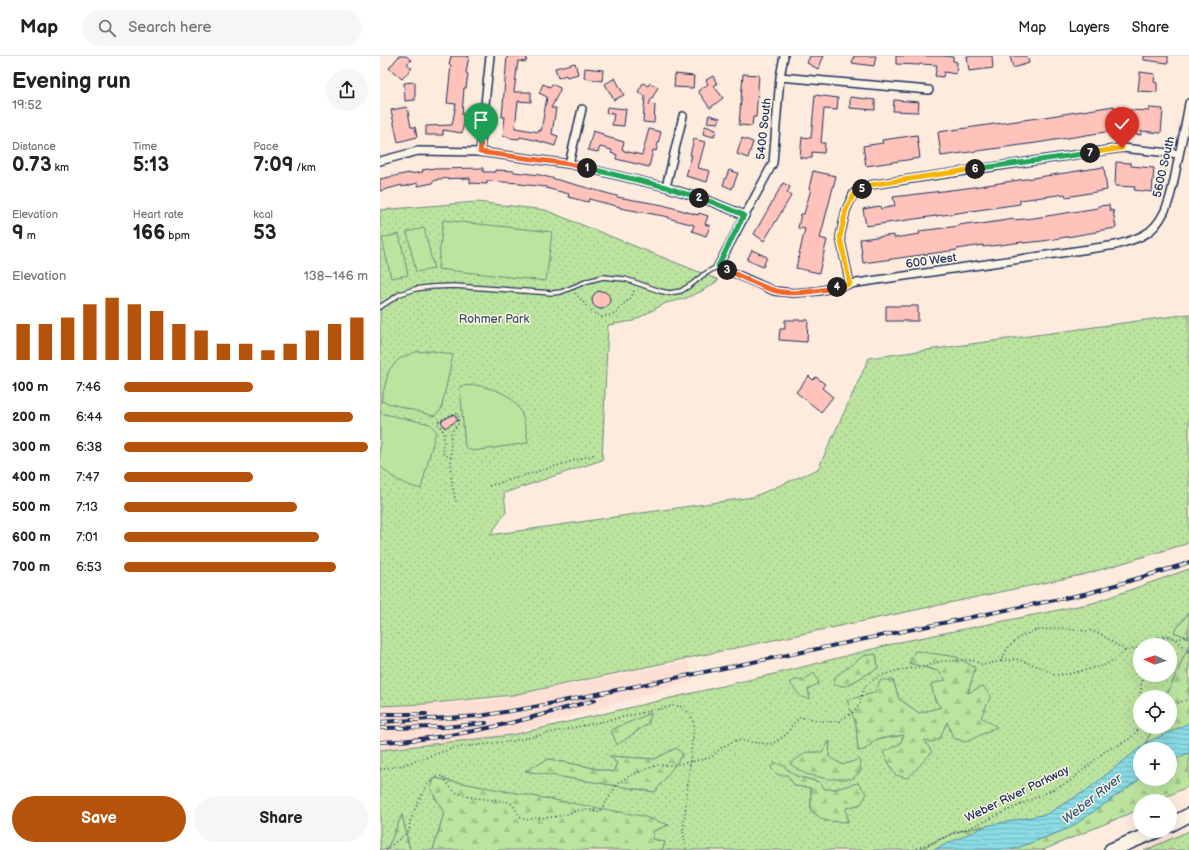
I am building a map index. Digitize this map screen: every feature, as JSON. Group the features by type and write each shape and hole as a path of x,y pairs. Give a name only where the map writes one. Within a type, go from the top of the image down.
{"highway":[{"path":"1177,821 1189,815"},
{"path":"1111,850 1140,838"}],"street":[{"path":"480,152 490,56"},
{"name":"5400 South","path":"718,266 773,163 780,77 784,56"},
{"path":"780,77 929,90"},
{"name":"5600 South","path":"1150,231 1161,217 1170,198 1189,103"},
{"path":"569,164 582,109"},
{"path":"666,187 683,116"},
{"path":"850,284 840,237 846,210 854,194 870,185 1122,148 1179,154"},
{"path":"380,161 418,151 480,152 569,164 666,187 712,202 744,215"},
{"name":"600 West","path":"718,266 774,291 794,293 818,291 850,284 1116,245 1133,240 1150,231"}],"lane":[{"path":"380,307 400,294 415,289 454,286 552,293 572,288 588,281 603,277 625,279 664,292 680,291 718,266"}],"path":[{"path":"572,288 592,312 601,318 616,314 621,306 631,298 637,282"},
{"path":"451,458 443,453 444,432 437,422 455,413 459,415 458,425 451,432 451,458 453,493 457,504"},
{"path":"489,486 596,454"},
{"path":"1001,661 1008,648 1020,637 1033,631 1058,628 1086,632 1093,631 1102,635 1126,651"},
{"path":"1158,638 1170,635 1174,638"},
{"path":"1177,640 1189,635"},
{"path":"1163,638 1169,636 1172,638"},
{"path":"1177,641 1189,652"},
{"path":"386,850 409,830 410,820 418,802 428,784 436,777 443,776 454,791 460,794 509,803 515,808 516,813 519,816 527,820 568,814 582,809 600,812 617,784 627,777 657,765 674,765 710,758 722,747 738,740 757,744 772,744 787,734 792,725 800,717 830,722 839,721 852,713 860,704 865,686 879,676 899,670 927,666 942,661 972,660 984,665 1016,659 1043,668 1053,675 1069,674 1106,665 1126,651 1133,649"},
{"path":"1177,703 1189,699"},
{"path":"380,769 403,765 454,748 514,741 673,706 680,706 691,714 694,725 683,832 686,849"},
{"name":"Weber River Parkway","path":"913,850 981,823 1069,782 1104,752 1128,740 1134,734"}],"shaded area":[{"path":"688,661 692,680 481,743 380,754 380,704 452,703 496,699"}],"green space":[{"name":"Rohmer Park","path":"477,202 545,210 719,280 702,291 684,299 666,303 633,321 608,325 602,460 504,493 506,512 490,535 753,497 818,469 869,358 1189,314 1189,543 1086,574 513,695 424,704 380,706 380,210"},
{"path":"443,220 552,232 546,281 438,269"},
{"path":"424,228 434,269 416,272 407,232"},
{"path":"399,234 408,275 391,278 382,238"},
{"path":"433,351 453,355 441,410 434,416 381,401 389,370 399,359 415,352"},
{"path":"476,385 500,392 515,402 523,419 528,443 473,451 465,447 460,386"},
{"path":"380,413 430,424 436,431 421,489 399,480 380,466"},
{"path":"1189,569 1189,612 1174,632 1189,638 1189,645 1177,672 1177,638 1133,638 1133,682 1173,682 1169,690 1133,690 1133,734 1150,734 1146,742 1133,742 1133,753 1087,790 1047,814 955,832 919,850 662,850 665,842 652,839 653,831 669,825 434,778 431,790 444,813 433,850 410,850 402,815 387,850 380,850 380,750 512,735 787,671 900,642 1093,603","holes":["876,654 878,668 846,686","909,663 975,668 968,693 981,717 948,721 924,740 900,744 904,735 877,739 864,750 858,751 856,724 874,693 893,680 899,699 919,713 942,707 946,680 938,671","795,680 804,680 810,699","651,713 648,723 617,744","829,742 829,757 843,765 790,764 822,752","676,748 655,792 526,771 549,759 613,772 617,763 610,756 655,759","782,765 796,776 819,782 825,789 835,789 858,783 861,804 845,808 848,822 811,811 811,788 795,786"]},
{"path":"1189,612 1189,638 1174,632"},
{"path":"1189,645 1189,723 1177,729 1177,690 1169,690 1173,682 1177,682 1177,672"},
{"path":"915,651 957,657 975,668 968,693 983,686 991,696 981,717 997,727 966,742 953,738 947,722 940,738 933,742 924,740 932,752 908,778 895,775 883,752 900,744 904,735 877,739 864,750 858,751 856,724 847,700 874,693 881,680 893,680 899,699 919,713 941,707 935,701 931,684 946,680 938,671 909,663"},
{"path":"876,654 878,668 846,686 834,685 835,677 863,656"},
{"path":"814,673 819,683 808,689 810,699 801,697 790,683 795,680 804,680"},
{"path":"651,713 649,723 617,745 611,730"},
{"path":"1150,734 1165,734 1148,742 1146,742"},
{"path":"830,741 829,757 843,765 859,759 861,771 852,779 828,779 806,774 790,764 806,752 822,752"},
{"path":"676,748 683,754 655,792 525,771 549,759 613,772 617,763 609,756 655,759"},
{"path":"1189,753 1189,786 1172,794 1133,794 1133,812 1043,850 1012,850 1070,828 1133,784 1133,786 1177,786 1177,758"},
{"path":"775,763 782,765 796,776 819,782 825,789 835,789 858,783 867,794 861,804 846,808 848,822 825,821 811,811 811,788 795,786 787,775 778,775 771,768"},
{"path":"434,778 642,816 669,825 653,831 652,839 665,842 662,850 433,850 444,813 431,789"},
{"path":"402,815 410,850 387,850"},
{"path":"986,826 933,850 919,850 955,832"},
{"path":"1189,831 1189,850 1144,850 1173,838 1177,838 1177,836"}],"water":[{"path":"1189,723 1189,753 1177,758 1177,742 1148,742 1165,734 1177,734 1177,729"},
{"name":"Weber River","path":"1133,753 1133,784 1070,828 1012,850 933,850 986,826 1047,814 1087,790"}],"building":[{"path":"399,56 406,56 411,60 407,64 412,68 402,79 389,68"},
{"path":"451,56 469,56 466,73 468,74 466,88 464,88 462,115 465,116 462,133 443,130 443,135 426,135 426,126 452,125 456,104 447,103 451,65 449,65"},
{"path":"507,56 527,56 526,62 518,61 514,92 531,92 531,102 518,101 515,128 539,132 539,130 541,131 547,97 539,93 543,84 550,87 552,84 560,88 551,108 556,108 552,134 558,136 555,146 520,137 519,139 503,136 505,117 502,117"},
{"path":"810,56 824,56 818,69 807,63"},
{"path":"854,56 876,56 874,66 852,63"},
{"path":"896,56 953,57 953,61 957,62 956,74 944,72 943,77 935,76 937,65 896,64"},
{"path":"967,56 992,56 993,68 969,71"},
{"path":"1010,56 1027,56 1029,63 1013,68"},
{"path":"1144,56 1168,56 1168,63 1144,60"},
{"path":"575,63 578,74 567,77 566,75 558,78 555,68"},
{"path":"585,68 603,70 602,81 584,78"},
{"path":"1140,72 1155,74 1154,82 1157,83 1157,92 1138,91"},
{"path":"675,74 694,76 693,88 674,87"},
{"path":"743,74 759,75 756,117 753,117 752,126 739,125"},
{"path":"713,76 717,84 714,86 723,98 710,108 698,91 708,84 706,80"},
{"path":"615,78 624,95 614,100 605,84"},
{"path":"415,82 415,100 405,101 404,83"},
{"path":"643,83 648,86 650,83 658,87 649,104 655,105 654,123 643,122 645,96 638,92"},
{"path":"815,95 838,98 837,110 824,109 821,143 825,143 824,153 812,152 812,158 800,158 802,137 811,138"},
{"path":"850,97 875,100 875,110 850,108"},
{"path":"894,100 919,102 918,112 893,111"},
{"path":"1114,106 1116,116 1128,117 1129,110 1149,111 1149,108 1163,109 1161,133 1141,131 1141,135 1123,133 1124,129 941,156 938,132"},
{"path":"407,107 411,127 415,127 417,137 398,142 391,110"},
{"path":"607,107 626,109 624,126 612,125 614,114 606,113"},
{"path":"709,115 720,118 718,123 707,122"},
{"path":"705,126 716,130 714,137 703,134"},
{"path":"649,129 661,132 656,151 653,150 649,167 616,159 617,155 611,153 612,150 600,147 598,152 588,150 593,131 603,134 603,136 624,142 622,149 624,151 642,155"},
{"path":"917,135 920,158 866,166 863,146 883,143 882,140"},
{"path":"742,138 753,142 748,158 737,154"},
{"path":"694,139 705,142 698,168 710,171 707,182 686,176 692,155 690,155"},
{"path":"1116,162 1131,163 1131,166 1154,168 1152,192 1134,190 1135,187 1115,186"},
{"path":"1104,167 1107,190 1066,197 1065,194 1020,200 1020,204 866,226 863,209 880,206 881,209 895,206 893,197 967,188"},
{"path":"435,168 483,168 483,172 495,172 495,170 514,171 540,175 617,197 663,205 698,215 699,213 708,216 705,224 710,226 706,236 692,231 694,225 668,218 669,217 620,208 589,199 588,202 568,197 569,194 546,188 547,187 519,184 520,183 487,181 487,184 470,183 470,178 437,179 433,181 433,183 418,186 418,183 402,187 402,185 380,191 380,179 409,173 423,172 422,170"},
{"path":"729,170 738,173 732,189 723,185"},
{"path":"813,171 836,176 820,238 827,240 819,273 796,268 805,229 798,228 801,214 804,214 811,189 809,189"},
{"path":"783,183 790,187 787,193 791,196 764,241 754,234"},
{"path":"1109,205 1110,211 1113,210 1116,228 1043,241 983,247 983,245 863,263 860,239 894,235 894,238 920,234 919,231 973,223 974,225 1014,219 1034,218"},
{"path":"752,250 767,257 763,267 747,260"},
{"path":"601,291 607,294 610,300 607,306 601,309 595,306 592,300 595,294"},
{"path":"886,306 918,306 918,321 886,321"},
{"path":"785,320 808,320 807,342 779,340 780,329 785,329"},
{"path":"809,376 813,380 816,377 825,384 822,388 833,397 821,412 796,392"},
{"path":"454,414 458,420 445,428 441,421"}],"railway":[{"path":"380,722 480,716 529,708 1089,593 1189,562"},
{"path":"380,742 424,739 468,732 523,720 595,700"},
{"path":"380,714 426,714"},
{"path":"380,728 445,727 486,723"}],"route":[{"path":"481,144 480,152 569,164 666,187 712,202 744,215 718,266 774,291 794,293 818,291 850,284 840,237 846,210 854,194 870,185 1122,148"}]}
